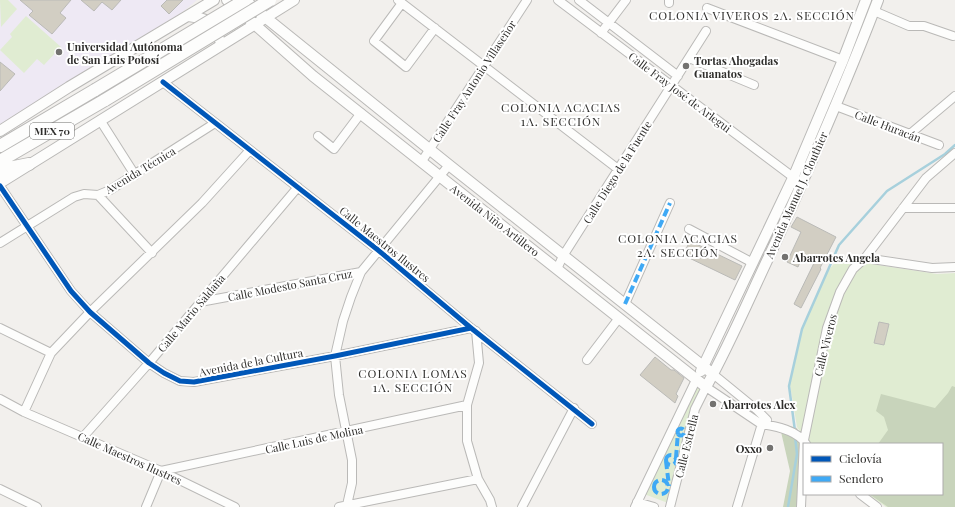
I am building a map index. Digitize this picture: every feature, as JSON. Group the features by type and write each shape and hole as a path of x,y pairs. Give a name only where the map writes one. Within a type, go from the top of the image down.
{"highway":[{"name":"MEX 70","path":"0,146 245,0"},
{"name":"MEX 70","path":"0,161 105,100 270,0"},
{"path":"0,174 9,168 29,164"}],"main road":[{"path":"0,131 69,87 188,16 203,4 214,0"},
{"name":"Avenida Niño Artillero","path":"227,0 313,76 706,387"},
{"name":"Avenida Niño Artillero","path":"245,0 449,165 713,374"},
{"path":"277,0 280,2 292,1"},
{"name":"Avenida Manuel J. Clouthier","path":"696,380 793,178 843,60 866,0"},
{"name":"Avenida Manuel J. Clouthier","path":"706,387 802,183 836,106 878,0"},
{"path":"0,183 292,1"},
{"path":"188,16 202,18 212,24 221,44"}],"street":[{"name":"Calle Fray Antonio Villaseñor","path":"422,161 527,0"},
{"name":"Calle Fray José de Arlegui","path":"558,0 793,178 802,183"},
{"name":"Calle Fray José de Arlegui","path":"578,0 609,22 678,76"},
{"path":"601,33 626,0"},
{"path":"436,28 406,67 374,41 400,1 436,28 484,67 618,170"},
{"path":"707,8 843,60"},
{"path":"874,11 909,26 924,26 953,36"},
{"name":"Calle Diego de la Fuente","path":"557,268 563,256 706,31"},
{"path":"689,58 754,85"},
{"name":"Calle Maestros Ilustres","path":"163,82 378,250 473,330 574,408 592,424"},
{"path":"910,134 955,96"},
{"name":"Calle Huracán","path":"836,106 939,146"},
{"path":"318,136 334,149 361,114"},
{"path":"100,120 135,175"},
{"name":"Avenida Técnica","path":"0,243 74,197 84,194 98,195 110,190 215,123"},
{"path":"24,412 51,353 90,312 202,203 250,150"},
{"name":"Calle Viveros","path":"805,442 827,328 840,292 853,269 865,258 926,178 955,153"},
{"name":"Calle Modesto Santa Cruz","path":"200,302 361,272 449,165"},
{"name":"Avenida de la Cultura","path":"0,186 70,290 90,312 149,363 180,381 194,382 473,330"},
{"name":"Calle Mario Saldaña","path":"83,437 149,363 298,187"},
{"path":"98,195 152,253"},
{"path":"625,304 670,203"},
{"path":"903,208 955,208"},
{"path":"689,229 753,263"},
{"path":"865,258 932,268 955,267"},
{"path":"348,505 352,483 352,460 339,395 335,356 343,321 361,272"},
{"path":"587,360 619,318"},
{"path":"0,328 51,353"},
{"path":"473,330 478,363 467,405 467,442 478,479 490,500 492,507"},
{"name":"Avenida Niño Artillero","path":"713,374 757,410 762,421"},
{"path":"654,507 636,505 696,380"},
{"name":"Avenida Niño Artillero","path":"706,387 762,421 797,434 805,442"},
{"name":"Calle Estrella","path":"670,507 695,409 706,387"},
{"name":"Calle Maestros Ilustres","path":"0,399 24,412 160,471 235,507"},
{"name":"Calle Luis de Molina","path":"160,471 467,405"},
{"path":"523,507 574,408"},
{"path":"738,507 762,421"},
{"path":"146,507 160,471"},
{"name":"Calle Viveros","path":"801,507 803,474"},
{"path":"339,507 478,479"},
{"path":"0,489 37,507"},
{"path":"861,495 877,507"}],"shaded area":[{"name":"Universidad Autónoma de San Luis Potosí","path":"0,0 197,0 179,15 0,125"}],"green space":[{"path":"0,0 8,0 17,9 1,27"},
{"path":"26,16 61,47 44,65 37,59 24,73 0,50 12,37 10,34"},
{"path":"838,259 937,274 955,273 955,507 886,507 869,495 943,495 943,443 808,443 797,427 790,385 802,329 827,272"},
{"path":"699,383 702,385 668,503 644,494"},
{"path":"952,386 955,387 955,507 888,507 870,495 943,495 943,443 879,443 888,430 884,417 876,411 881,394 935,408"},
{"path":"779,423 797,428 803,445 797,507 783,507 790,471"}],"building":[{"path":"20,0 71,0 60,13 66,18 52,34 29,15 33,11"},
{"path":"81,0 121,0 112,10 102,2 94,11"},
{"path":"167,0 183,0 169,14 161,6"},
{"path":"0,62 15,74 0,91"},
{"path":"797,217 836,237 801,308 794,304 815,261 803,255 798,267 787,262 801,232 791,227"},
{"path":"690,241 742,266 735,280 683,255"},
{"path":"879,322 889,324 884,345 874,343"},
{"path":"655,357 684,378 676,394 678,396 675,403 640,375"}],"waterway":[{"path":"795,431 789,386 802,329 839,245 887,191 945,154 955,145"},
{"path":"788,507 797,454 795,436"}],"marked path":[{"path":"625,304 670,203"},
{"path":"681,429 684,432 681,435 678,432 681,429"},
{"path":"676,458 678,432"},
{"path":"669,455 673,455 675,456 676,460 675,464 669,465 666,462 666,458 669,455"},
{"path":"666,461 669,486"},
{"path":"658,480 664,480 668,484 668,487 668,490 664,494 658,494 654,490 654,484 658,480"}],"cycle path":[{"path":"163,82 378,250 471,328 592,424"},
{"path":"0,186 71,291 90,312 149,363 180,381 194,382 335,356 471,328"}],"place":[{"name":"Universidad Autónoma de San Luis Potosí","path":"59,52"},
{"name":"Tortas Ahogadas Guanatos","path":"686,66"},
{"name":"Abarrotes Angela","path":"785,257"},
{"name":"Abarrotes Alex","path":"713,404"},
{"name":"Oxxo","path":"770,448"}],"district":[{"name":"COLONIA VIVEROS 2A. SECCIÓN","path":"752,15"},
{"name":"COLONIA ACACIAS 1A. SECCIÓN","path":"561,114"},
{"name":"COLONIA ACACIAS 2A. SECCIÓN","path":"678,245"},
{"name":"COLONIA LOMAS 1A. SECCIÓN","path":"413,380"}]}
